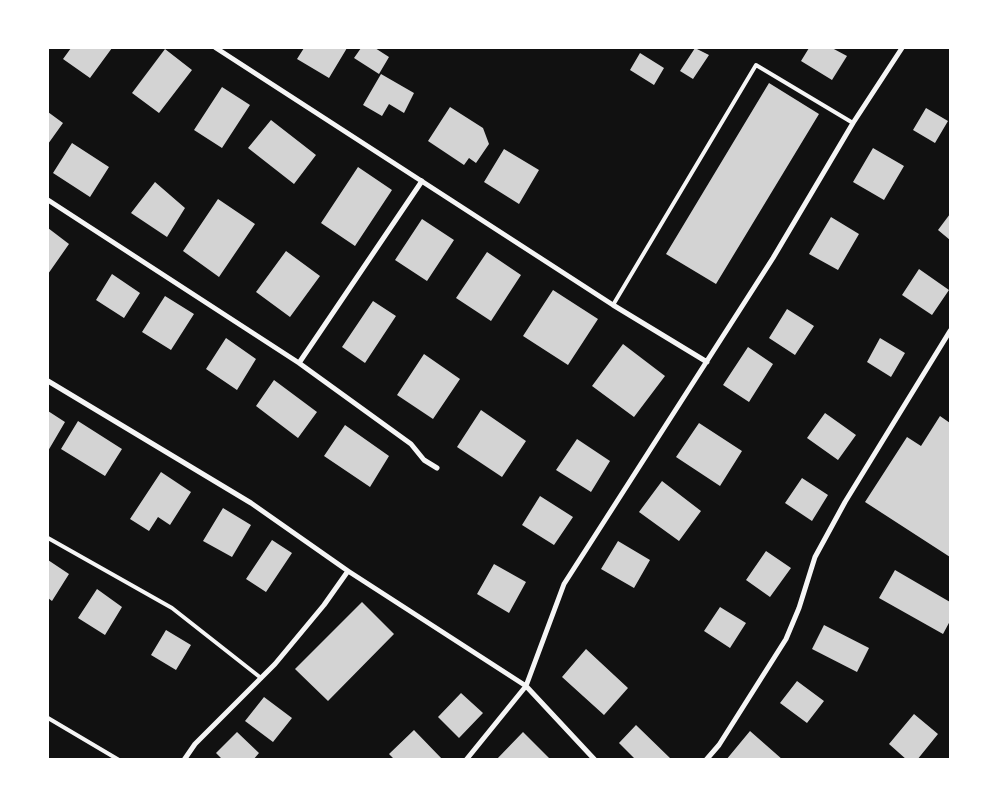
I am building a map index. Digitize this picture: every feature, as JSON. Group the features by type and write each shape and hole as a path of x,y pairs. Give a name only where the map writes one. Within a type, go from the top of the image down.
{"street":[{"path":"216,48 613,305 707,362"},
{"path":"466,760 526,686 564,584 773,258 853,123 902,48"},
{"path":"299,363 422,181"},
{"path":"48,200 299,363 411,444 424,460 437,468"},
{"path":"706,760 719,745 786,639 799,608 815,557 846,502 950,331"},
{"path":"48,381 251,503 348,571 526,686 595,760"},
{"path":"184,760 195,744 275,664 318,612 348,571"}],"lane":[{"path":"613,305 756,65 853,123"},
{"path":"48,538 172,608 261,678"},
{"path":"48,718 119,760"}],"building":[{"path":"71,48 112,48 90,78 63,59"},
{"path":"304,48 347,48 329,78 297,59"},
{"path":"361,48 375,48 389,57 379,74 354,58"},
{"path":"695,48 709,55 693,79 680,71"},
{"path":"809,48 832,48 847,56 832,80 801,61"},
{"path":"165,49 192,70 159,113 132,93"},
{"path":"640,53 664,68 654,85 630,70"},
{"path":"381,74 414,93 404,113 389,104 382,116 363,105"},
{"path":"769,83 819,114 716,284 666,254"},
{"path":"222,87 250,105 222,148 194,130"},
{"path":"450,107 483,128 489,144 476,163 469,158 464,165 428,141"},
{"path":"926,108 948,121 935,143 913,130"},
{"path":"48,112 63,123 48,144"},
{"path":"271,120 316,155 294,184 248,148"},
{"path":"72,143 109,167 90,197 53,173"},
{"path":"873,148 904,166 884,200 853,182"},
{"path":"504,149 539,170 519,204 484,182"},
{"path":"358,167 392,190 355,246 321,223"},
{"path":"155,182 185,208 167,237 131,213"},
{"path":"218,199 255,224 219,277 183,251"},
{"path":"950,214 950,240 938,230"},
{"path":"831,217 859,234 838,270 809,254"},
{"path":"422,219 454,240 427,281 395,260"},
{"path":"48,228 69,244 48,274"},
{"path":"286,251 320,276 290,317 256,292"},
{"path":"487,252 521,275 491,321 456,298"},
{"path":"919,269 949,290 932,315 902,295"},
{"path":"112,274 140,293 124,318 96,300"},
{"path":"553,290 598,319 568,365 523,336"},
{"path":"165,296 194,314 171,350 142,332"},
{"path":"373,301 396,316 365,363 342,347"},
{"path":"787,309 814,326 795,355 769,338"},
{"path":"226,338 256,359 237,390 206,369"},
{"path":"880,338 905,353 891,377 867,362"},
{"path":"623,344 665,376 634,417 592,386"},
{"path":"748,347 773,364 749,402 723,385"},
{"path":"424,354 460,379 433,419 397,395"},
{"path":"274,380 317,412 298,438 256,406"},
{"path":"481,410 526,441 502,477 457,447"},
{"path":"48,411 65,422 48,451"},
{"path":"825,413 856,435 838,460 807,438"},
{"path":"940,416 950,423 950,557 865,502 907,437 921,446"},
{"path":"78,421 122,449 105,476 61,449"},
{"path":"699,423 742,451 720,486 676,457"},
{"path":"345,425 389,456 370,487 324,456"},
{"path":"577,439 610,461 591,492 556,470"},
{"path":"161,472 191,492 170,525 158,517 149,531 130,519"},
{"path":"802,478 828,495 812,521 785,503"},
{"path":"662,481 701,511 679,541 639,512"},
{"path":"540,496 573,517 554,545 522,525"},
{"path":"223,508 251,525 232,557 203,541"},
{"path":"272,540 292,553 266,592 246,579"},
{"path":"618,541 650,560 634,588 601,569"},
{"path":"766,551 791,568 770,597 746,580"},
{"path":"48,560 69,574 52,601 48,598"},
{"path":"494,564 526,582 509,613 477,594"},
{"path":"895,570 950,602 950,621 943,634 879,598"},
{"path":"97,589 122,607 105,635 78,618"},
{"path":"362,602 394,634 328,701 295,669"},
{"path":"720,607 746,623 730,648 704,631"},
{"path":"824,625 869,648 857,672 812,649"},
{"path":"166,630 191,645 176,670 151,655"},
{"path":"586,649 628,688 604,715 562,677"},
{"path":"797,681 824,701 807,723 780,703"},
{"path":"461,693 483,713 459,738 438,717"},
{"path":"264,697 292,718 273,742 245,721"},
{"path":"914,714 938,734 917,760 907,760 889,744"},
{"path":"636,725 672,760 636,760 619,743"},
{"path":"414,730 443,760 395,760 389,754"},
{"path":"750,731 783,760 726,760"},
{"path":"237,732 259,753 253,760 223,760 216,753"},
{"path":"523,732 551,760 496,760"}]}
